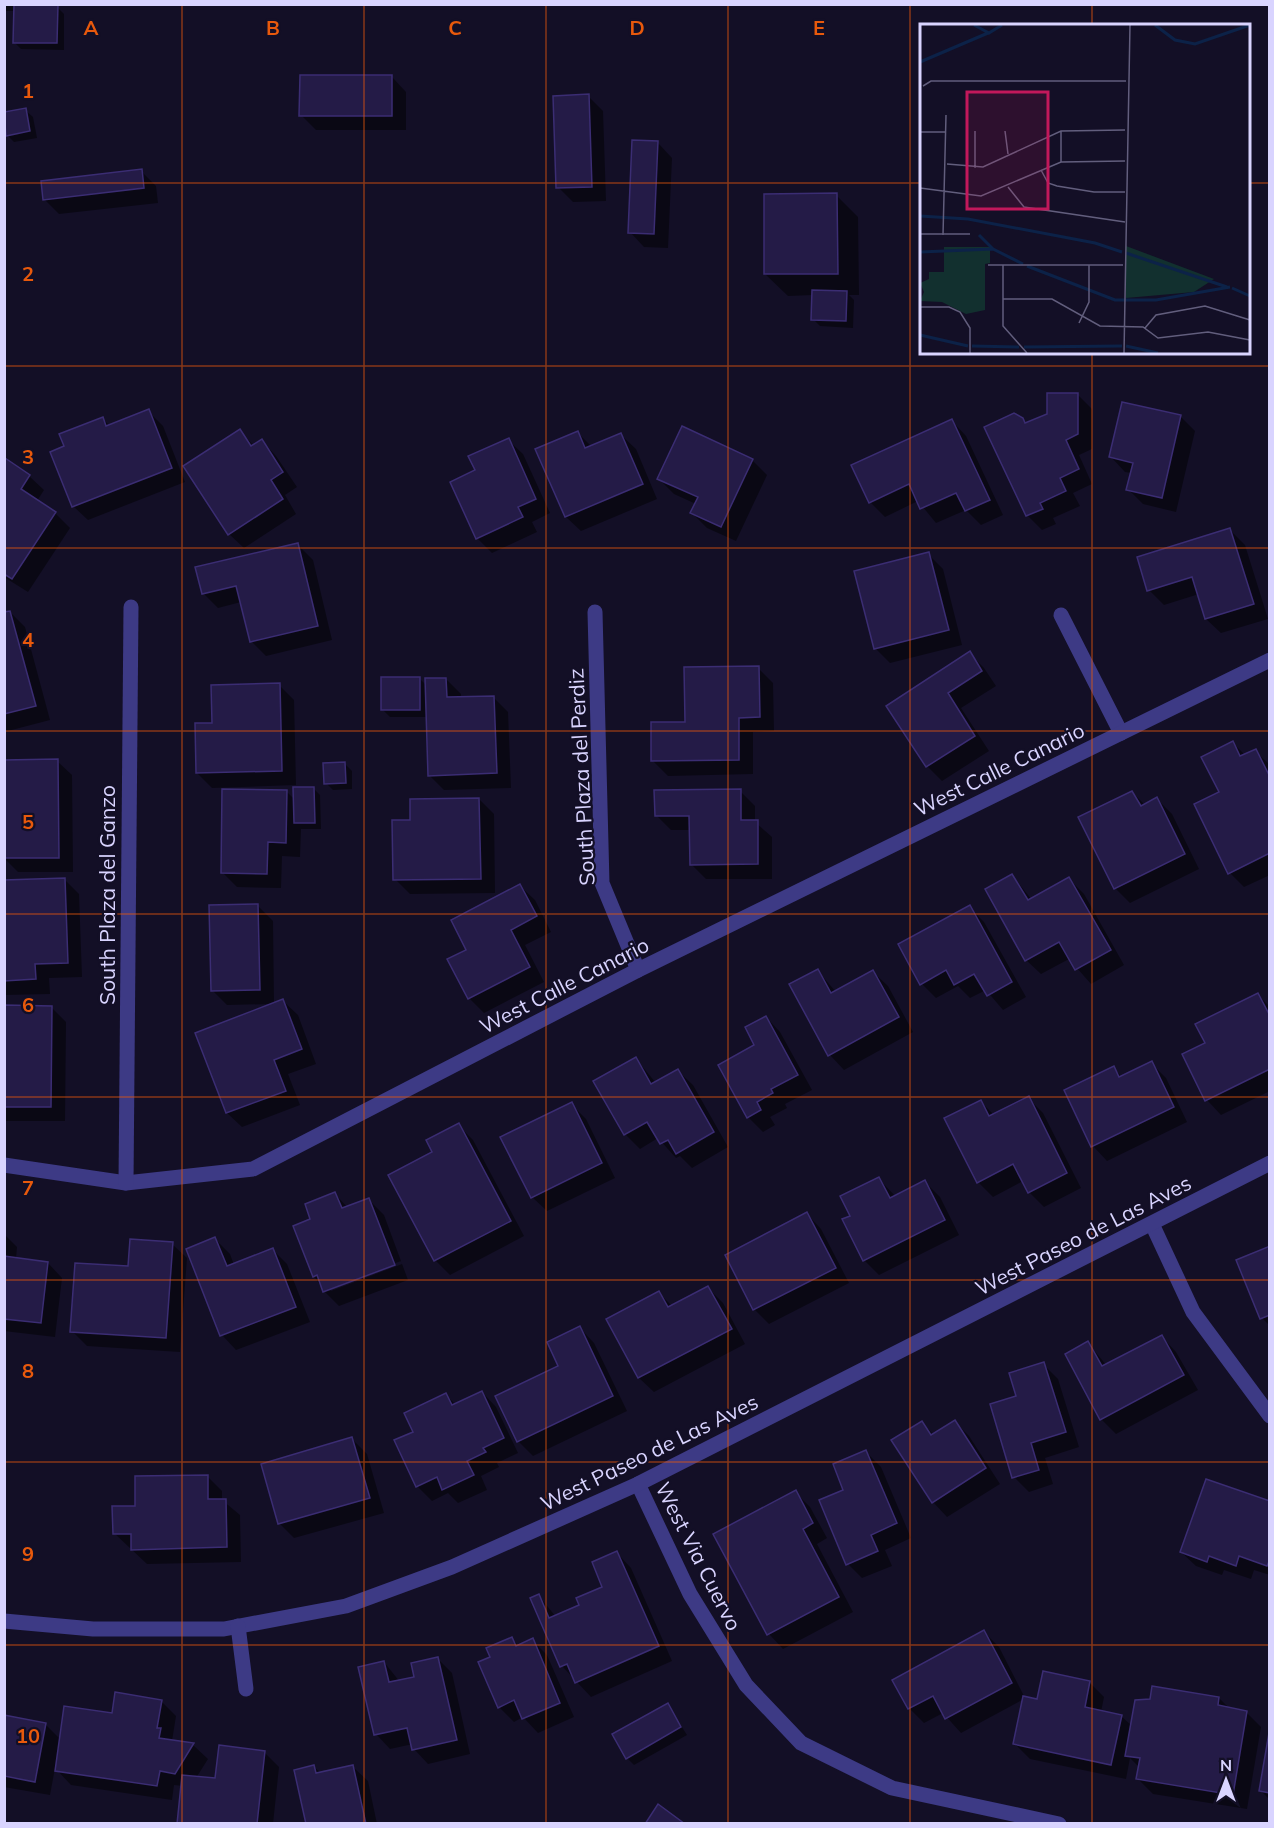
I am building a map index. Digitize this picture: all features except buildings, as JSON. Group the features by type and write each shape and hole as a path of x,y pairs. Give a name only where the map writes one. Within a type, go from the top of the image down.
{"street":[{"name":"South Plaza del Ganzo","path":"126,1183 131,607"},
{"name":"South Plaza del Perdiz","path":"595,612 602,883 638,970"},
{"name":"West Calle Canario","path":"1061,615 1121,733"},
{"name":"West Calle Canario","path":"4,1165 126,1183 254,1169 638,970 1269,660"},
{"name":"West Paseo de Las Aves","path":"4,1621 93,1629 238,1626 346,1606 452,1567 638,1484 1269,1163"},
{"path":"1152,1224 1193,1311 1269,1416"},
{"name":"West Via Cuervo","path":"638,1484 690,1594 746,1685 801,1743 892,1788 1059,1824"},
{"path":"238,1626 246,1689"}]}
